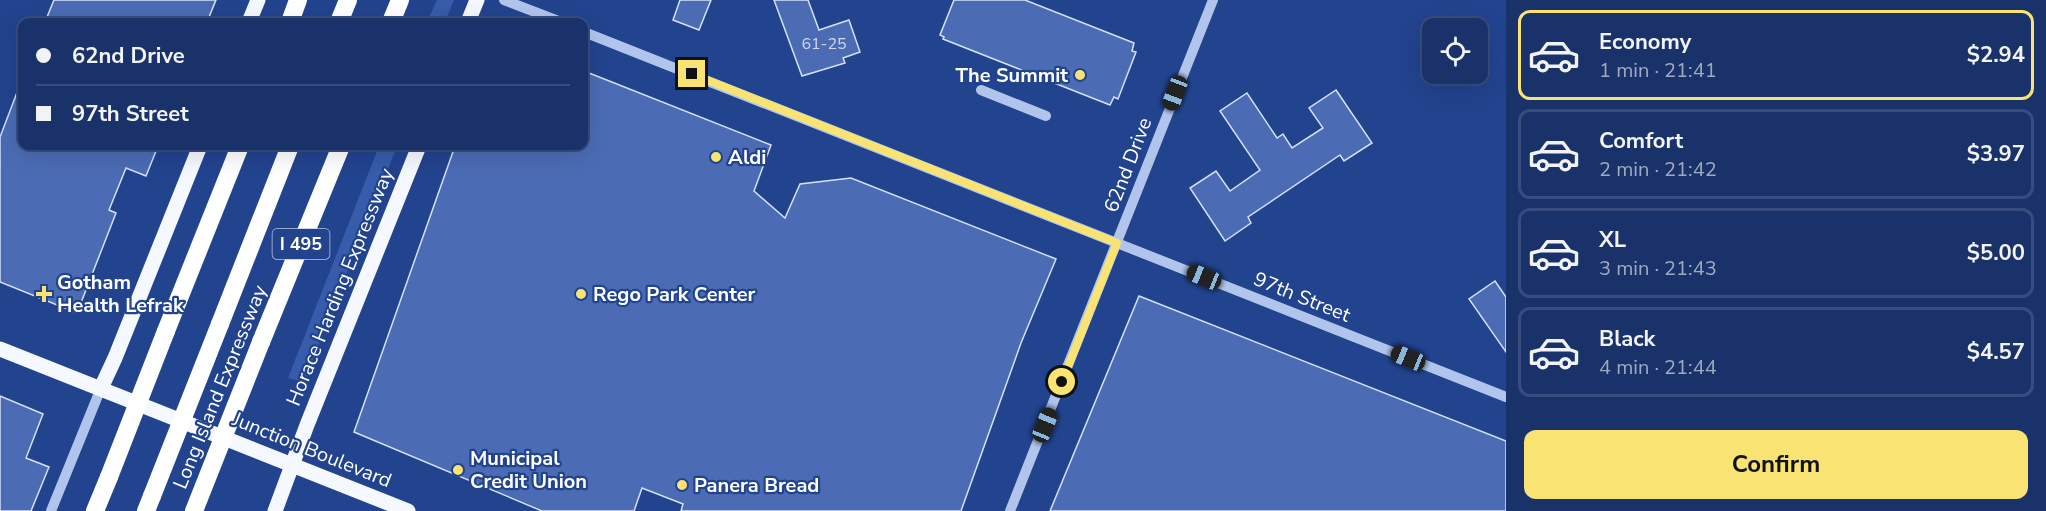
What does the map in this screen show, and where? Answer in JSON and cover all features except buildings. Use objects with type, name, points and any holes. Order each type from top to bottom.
[{"type":"highway","points":[[291,18],[298,0]]},
{"type":"highway","points":[[341,18],[348,0]]},
{"type":"highway","points":[[393,18],[400,0]]},
{"type":"highway","points":[[95,511],[238,150]]},
{"type":"highway","name":"Long Island Expressway","points":[[149,504],[288,150]]},
{"type":"highway","name":"Long Island Expressway","points":[[194,511],[339,150]]},
{"type":"main road","points":[[251,18],[258,0]]},
{"type":"main road","points":[[470,18],[477,0]]},
{"type":"main road","points":[[101,388],[198,150]]},
{"type":"main road","name":"Horace Harding Expressway","points":[[275,511],[417,150]]},
{"type":"main road","name":"Junction Boulevard","points":[[0,349],[408,511]]},
{"type":"street","points":[[504,0],[551,18]]},
{"type":"street","name":"62nd Drive","points":[[1010,511],[1210,1]]},
{"type":"street","name":"97th Street","points":[[588,34],[1506,397]]},
{"type":"street","points":[[981,90],[1046,116]]},
{"type":"street","points":[[51,511],[101,388]]},
{"type":"shaded area","points":[[437,0],[454,0],[447,18],[429,18]]},
{"type":"shaded area","points":[[377,150],[395,150],[304,382],[288,378]]},
{"type":"place","name":"The Summit","points":[[1080,75]]},
{"type":"place","name":"Aldi","points":[[716,157]]},
{"type":"place","name":"Gotham Health Lefrak","points":[[44,294]]},
{"type":"place","name":"Rego Park Center","points":[[581,294]]},
{"type":"place","name":"Municipal Credit Union","points":[[458,470]]},
{"type":"place","name":"Panera Bread","points":[[682,485]]},
{"type":"route","points":[[692,74],[1117,243],[1062,382]]}]
